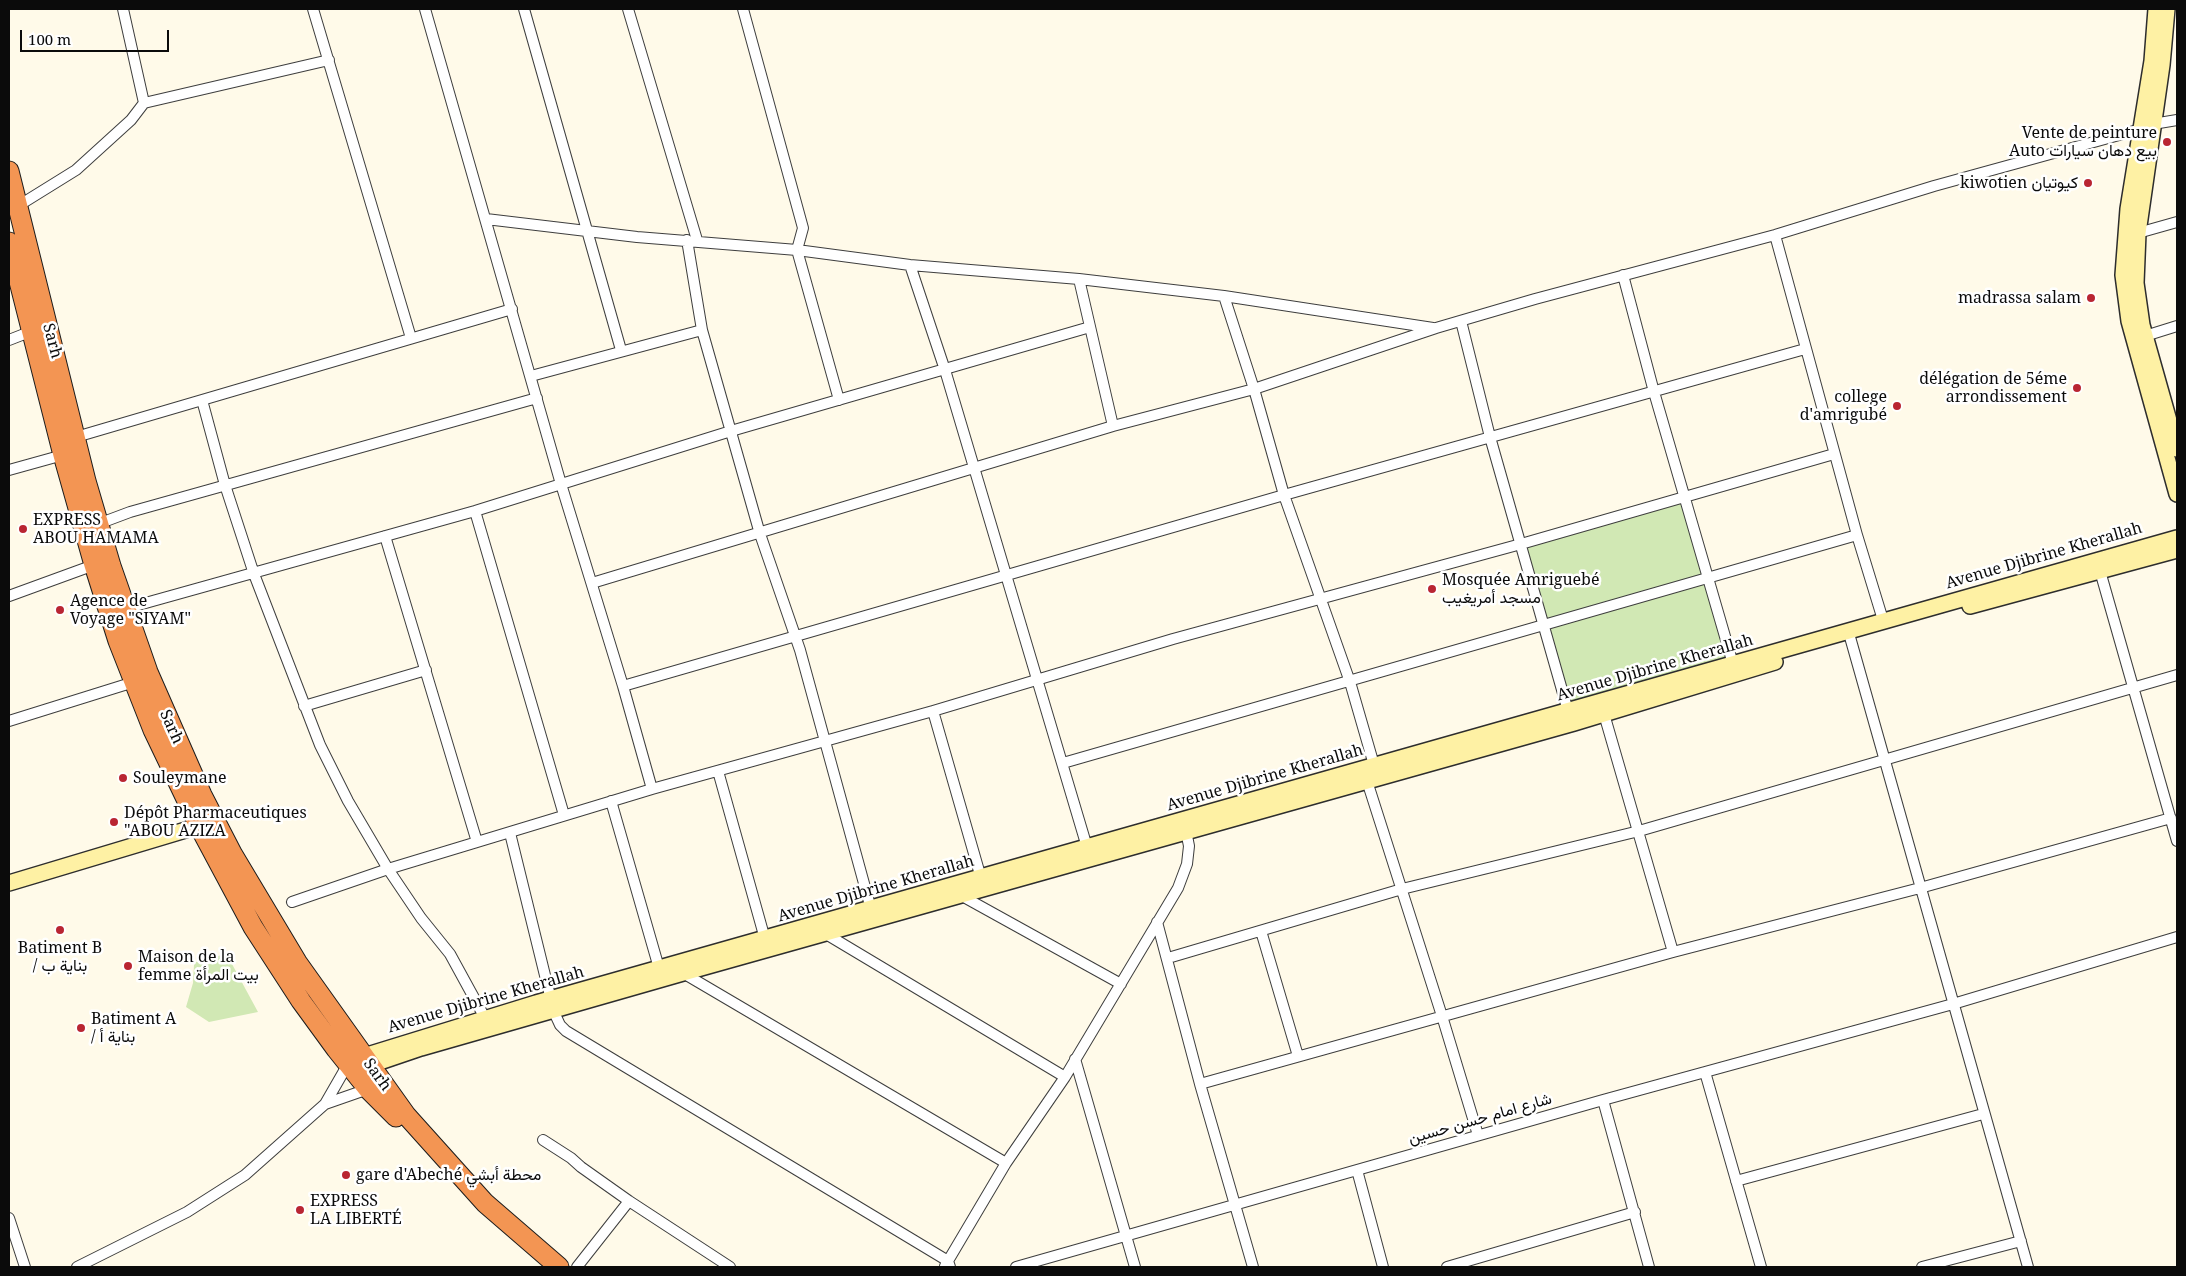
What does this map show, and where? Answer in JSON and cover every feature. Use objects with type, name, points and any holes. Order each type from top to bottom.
[{"type":"highway","name":"Sarh","points":[[9,171],[98,524],[124,608],[174,734],[233,855],[297,962],[361,1062],[368,1089],[485,1210],[548,1267]]},
{"type":"highway","name":"Sarh","points":[[9,242],[63,455],[94,565],[134,682],[153,730],[199,826],[253,927],[301,1001],[361,1062],[423,1136],[485,1203],[559,1267]]},
{"type":"street","points":[[122,9],[144,103]]},
{"type":"street","points":[[313,9],[411,338]]},
{"type":"street","points":[[425,9],[538,398],[561,484],[623,686],[652,789]]},
{"type":"street","points":[[524,9],[585,230],[621,350]]},
{"type":"street","points":[[628,9],[692,240],[702,330],[760,534],[796,637],[871,909]]},
{"type":"street","points":[[743,9],[803,228],[798,250],[839,400]]},
{"type":"street","points":[[2156,9],[2138,233],[2136,283],[2145,336],[2177,449]]},
{"type":"street","points":[[2167,9],[2162,65],[2126,226],[2123,275],[2125,298],[2133,336],[2177,494]]},
{"type":"street","points":[[18,206],[76,170],[125,125],[144,103],[329,60]]},
{"type":"street","points":[[592,584],[1113,426],[1254,389],[1436,328],[1535,298],[1775,235],[1934,186],[2147,126],[2177,120]]},
{"type":"street","points":[[486,219],[636,237],[798,250],[910,265],[1079,279],[1224,296],[1436,328]]},
{"type":"street","points":[[2138,233],[2177,222]]},
{"type":"street","points":[[1775,235],[1834,454],[1883,620]]},
{"type":"street","points":[[910,265],[946,370],[1087,847]]},
{"type":"street","points":[[1623,275],[1654,392],[1733,664]]},
{"type":"street","points":[[1079,279],[1113,426]]},
{"type":"street","points":[[1224,296],[1254,389],[1284,495],[1350,682],[1374,765]]},
{"type":"street","points":[[76,437],[512,309]]},
{"type":"street","points":[[1461,321],[1490,437],[1568,711]]},
{"type":"street","points":[[2145,336],[2177,326]]},
{"type":"street","points":[[124,608],[254,574],[475,511],[731,431],[1090,327]]},
{"type":"street","points":[[531,376],[621,350],[702,330]]},
{"type":"street","points":[[9,340],[32,331]]},
{"type":"street","points":[[623,686],[1284,495],[1805,349]]},
{"type":"street","points":[[98,524],[130,512],[538,398]]},
{"type":"street","points":[[202,400],[225,486],[254,574],[320,746],[348,801],[388,869],[421,918],[450,954],[485,1018]]},
{"type":"street","points":[[292,902],[388,869],[652,789],[933,711],[1036,679],[1320,598],[1521,544],[1834,454]]},
{"type":"street","points":[[9,470],[63,455]]},
{"type":"street","points":[[475,511],[564,815]]},
{"type":"street","points":[[1063,763],[1857,535]]},
{"type":"street","points":[[385,536],[477,842]]},
{"type":"street","name":"Avenue Djibrine Kherallah","points":[[361,1062],[421,1048],[552,1006],[659,968],[1087,847],[1367,781],[1604,714],[1849,635],[1883,620],[2177,538]]},
{"type":"street","name":"Avenue Djibrine Kherallah","points":[[361,1062],[485,1018],[552,1006],[962,896],[1374,765],[1733,664],[2177,550]]},
{"type":"street","points":[[9,596],[94,565]]},
{"type":"street","points":[[2100,570],[2177,841]]},
{"type":"street","points":[[1849,635],[1983,1114],[2028,1267]]},
{"type":"street","points":[[304,706],[426,670]]},
{"type":"street","points":[[1168,958],[1402,889],[1639,831],[2177,675]]},
{"type":"street","points":[[9,721],[134,682]]},
{"type":"street","points":[[933,711],[981,878]]},
{"type":"street","points":[[1604,714],[1639,831],[1672,952]]},
{"type":"street","points":[[718,771],[765,939]]},
{"type":"street","points":[[1367,781],[1478,1135]]},
{"type":"street","points":[[611,801],[659,968]]},
{"type":"street","points":[[1200,1084],[1672,952],[1920,888],[2170,818]]},
{"type":"street","points":[[510,833],[552,1006],[557,1020],[566,1031],[947,1265],[1006,1163],[1065,1077],[1178,888],[1187,864],[1189,846],[1185,825]]},
{"type":"street","points":[[9,883],[199,826]]},
{"type":"street","points":[[962,896],[1121,984]]},
{"type":"street","points":[[1157,922],[1200,1084],[1253,1267]]},
{"type":"street","points":[[1261,931],[1298,1056]]},
{"type":"street","points":[[826,934],[1065,1077]]},
{"type":"street","name":"شارع امام حسن حسين","points":[[1016,1267],[1478,1135],[1953,1004],[2177,937]]},
{"type":"street","points":[[684,972],[1006,1163]]},
{"type":"street","points":[[1075,1059],[1135,1267]]},
{"type":"street","points":[[77,1267],[187,1212],[245,1174],[325,1104],[361,1062]]},
{"type":"street","points":[[1705,1072],[1761,1267]]},
{"type":"street","points":[[325,1104],[368,1089]]},
{"type":"street","points":[[1603,1100],[1649,1267]]},
{"type":"street","points":[[1736,1181],[1983,1114]]},
{"type":"street","points":[[543,1140],[572,1158],[581,1167],[629,1201],[730,1267]]},
{"type":"street","points":[[1357,1170],[1383,1267]]},
{"type":"street","points":[[577,1267],[629,1201]]},
{"type":"street","points":[[1447,1267],[1635,1212]]},
{"type":"street","points":[[9,1222],[25,1267]]},
{"type":"street","points":[[1922,1267],[2021,1241]]},
{"type":"green space","points":[[1685,496],[1733,664],[1568,711],[1521,544]]},
{"type":"green space","points":[[226,953],[258,1012],[209,1022],[186,1007],[193,983],[194,965],[196,962],[206,961]]},
{"type":"place","name":"Vente de peinture Auto بيع دهان سيارات","points":[[2167,142]]},
{"type":"place","name":"kiwotien كيوتيان","points":[[2088,183]]},
{"type":"place","name":"madrassa salam","points":[[2091,298]]},
{"type":"place","name":"délégation de 5éme arrondissement","points":[[2077,388]]},
{"type":"place","name":"college d'amrigubé","points":[[1897,406]]},
{"type":"place","name":"EXPRESS ABOU HAMAMA","points":[[23,529]]},
{"type":"place","name":"Mosquée Amriguebé مسجد أمريغيب","points":[[1432,589]]},
{"type":"place","name":"Agence de Voyage \"SIYAM\"","points":[[60,610]]},
{"type":"place","name":"Souleymane","points":[[123,778]]},
{"type":"place","name":"Dépôt Pharmaceutiques \"ABOU AZIZA","points":[[114,822]]},
{"type":"place","name":"Batiment B / بناية ب","points":[[60,930]]},
{"type":"place","name":"Maison de la femme بيت المرأة","points":[[128,966]]},
{"type":"place","name":"Batiment A / بناية أ","points":[[81,1028]]},
{"type":"place","name":"gare d'Abeché محطة أبشي","points":[[346,1175]]},
{"type":"place","name":"EXPRESS LA LIBERTÉ","points":[[300,1210]]}]
